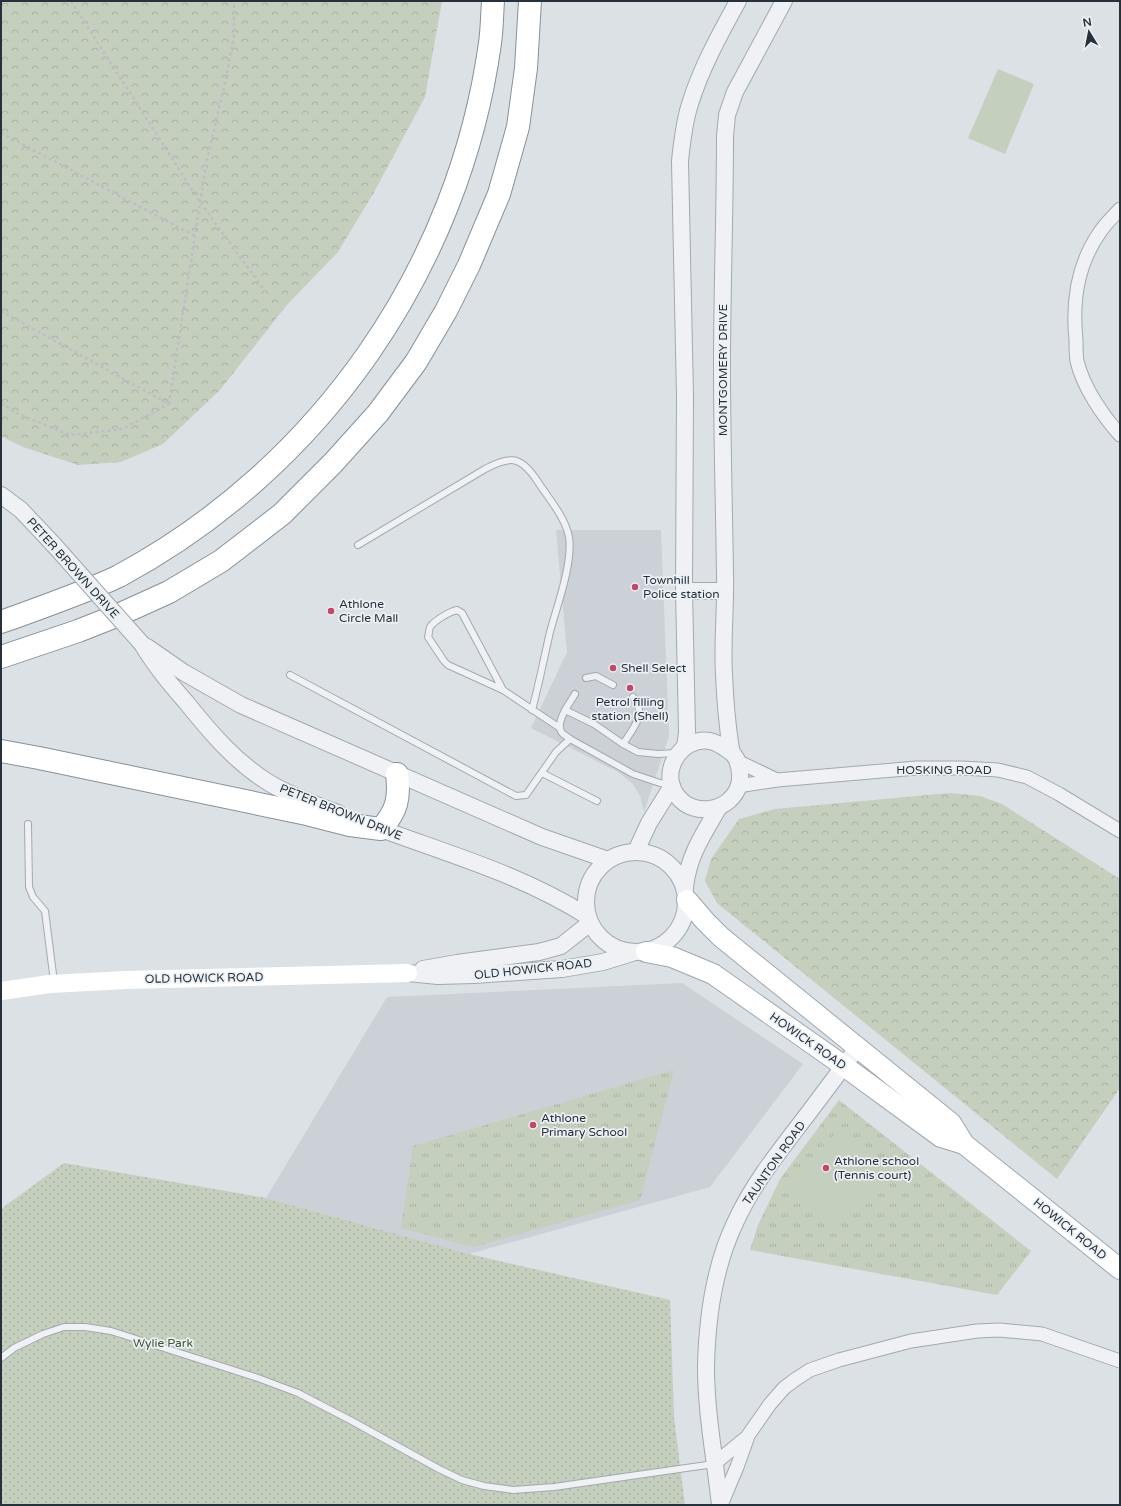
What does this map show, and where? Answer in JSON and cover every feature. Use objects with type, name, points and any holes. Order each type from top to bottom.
[{"type":"highway","points":[[1,622],[60,601],[118,576],[173,544],[233,500],[283,455],[333,401],[376,343],[409,289],[439,229],[462,170],[480,102],[490,42],[493,1]]},
{"type":"highway","points":[[1,657],[78,631],[116,616],[169,592],[221,561],[282,514],[333,463],[378,413],[416,362],[446,311],[469,265],[499,194],[518,127],[526,68],[530,1]]},
{"type":"highway","points":[[1,751],[350,824],[381,829],[389,820],[397,804],[397,774]]},
{"type":"main road","name":"HOWICK ROAD","points":[[686,893],[705,921],[721,937],[951,1123],[964,1144],[1120,1269]]},
{"type":"main road","name":"HOWICK ROAD","points":[[640,952],[672,957],[713,974],[844,1066],[941,1137],[964,1144]]},
{"type":"main road","name":"OLD HOWICK ROAD","points":[[1,991],[54,984],[126,980],[408,973]]},
{"type":"street","points":[[735,757],[740,773],[738,786],[731,799],[719,807],[708,810],[696,809],[685,804],[677,796],[671,786],[670,774],[672,762],[681,750],[687,732],[684,591],[685,396],[680,161],[682,136],[689,105],[700,76],[738,1]]},
{"type":"street","name":"MONTGOMERY DRIVE","points":[[735,757],[728,726],[724,673],[725,591],[722,362],[726,122],[735,92],[784,1]]},
{"type":"street","points":[[1120,209],[1100,231],[1083,263],[1075,294],[1074,321],[1077,362],[1088,389],[1106,419],[1120,435]]},
{"type":"street","name":"PETER BROWN DRIVE","points":[[1,495],[21,510],[142,644],[154,664],[198,717],[246,766],[270,784],[299,798],[381,829],[477,862],[540,889],[565,902],[588,919]]},
{"type":"street","points":[[684,591],[725,591]]},
{"type":"street","name":"PETER BROWN DRIVE","points":[[142,644],[183,672],[241,705],[542,837],[608,860]]},
{"type":"street","points":[[681,750],[696,741],[710,741],[722,745],[735,757],[777,780]]},
{"type":"street","name":"HOSKING ROAD","points":[[738,786],[777,780],[917,768],[998,770],[1027,778],[1046,787],[1120,832]]},
{"type":"street","points":[[636,851],[652,817],[671,786]]},
{"type":"street","points":[[686,893],[678,872],[666,861],[652,854],[636,851],[621,854],[608,860],[596,871],[588,884],[585,900],[588,919],[597,935],[608,944],[620,950],[640,952],[660,947],[671,939],[680,928],[686,914],[686,893],[690,861],[696,846],[719,807]]},
{"type":"street","name":"OLD HOWICK ROAD","points":[[408,973],[434,967],[510,956],[561,946],[588,919]]},
{"type":"street","name":"OLD HOWICK ROAD","points":[[408,973],[438,976],[562,969],[603,962],[640,952]]},
{"type":"street","name":"TAUNTON ROAD","points":[[721,1505],[714,1464],[706,1368],[708,1328],[713,1289],[724,1250],[734,1223],[757,1183],[858,1047]]},
{"type":"street","points":[[714,1464],[747,1437],[770,1404],[784,1388],[810,1370],[839,1360],[911,1341],[977,1331],[999,1330],[1042,1334],[1120,1361]]},
{"type":"street","points":[[721,1505],[737,1467],[747,1437]]},
{"type":"lane","points":[[358,545],[499,462],[509,460],[519,461],[528,468],[565,523],[569,538],[569,556],[532,710]]},
{"type":"lane","points":[[503,690],[462,613],[457,610],[452,611],[434,623],[430,628],[428,637],[448,665],[503,690],[560,728]]},
{"type":"lane","points":[[290,675],[516,796],[526,795],[556,752],[570,739]]},
{"type":"lane","points":[[586,678],[596,676],[613,685]]},
{"type":"lane","points":[[575,694],[565,710],[560,724],[562,733],[633,774],[671,786]]},
{"type":"lane","points":[[623,744],[632,730],[639,714],[639,704],[633,697]]},
{"type":"lane","points":[[565,710],[594,724],[623,744],[638,752],[648,754],[681,750]]},
{"type":"lane","points":[[542,773],[597,801]]},
{"type":"lane","points":[[28,824],[29,887],[33,897],[45,911],[54,984]]},
{"type":"lane","points":[[1,1358],[14,1348],[43,1334],[64,1328],[85,1327],[111,1331],[258,1378],[298,1393],[350,1420],[439,1470],[462,1480],[484,1486],[513,1490],[554,1487],[714,1464]]},
{"type":"path","points":[[70,1],[200,202],[268,295]]},
{"type":"path","points":[[169,404],[206,164],[226,78],[234,35],[234,1]]},
{"type":"path","points":[[1,133],[195,236]]},
{"type":"path","points":[[1,311],[169,404]]},
{"type":"path","points":[[1,403],[16,413],[70,435],[122,429],[169,404]]},
{"type":"shaded area","points":[[556,530],[661,530],[669,736],[644,812],[640,796],[633,784],[618,772],[531,728],[567,652]]},
{"type":"shaded area","name":"Athlone Primary School","points":[[682,983],[803,1064],[710,1187],[469,1254],[266,1198],[387,997]]},
{"type":"green space","points":[[1,1],[442,1],[425,97],[373,194],[338,252],[286,306],[220,390],[163,444],[121,462],[78,465],[23,447],[1,436]]},
{"type":"green space","points":[[998,69],[1034,84],[1005,154],[968,138]]},
{"type":"green space","points":[[950,793],[980,796],[1002,804],[1120,879],[1120,1088],[1057,1179],[717,903],[705,881],[711,859],[739,819],[775,809]]},
{"type":"green space","points":[[674,1070],[640,1200],[474,1247],[401,1228],[413,1146]]},
{"type":"green space","points":[[839,1100],[1031,1251],[997,1295],[750,1250],[758,1225],[780,1179]]},
{"type":"green space","points":[[838,1131],[885,1175],[837,1226],[789,1182]]},
{"type":"green space","name":"Wylie Park","points":[[64,1163],[266,1198],[469,1254],[670,1300],[674,1417],[685,1505],[1,1505],[1,1209]]},
{"type":"place","name":"Townhill Police station","points":[[635,587]]},
{"type":"place","name":"Athlone Circle Mall","points":[[331,611]]},
{"type":"place","name":"Shell Select","points":[[613,668]]},
{"type":"place","name":"Petrol filling station (Shell)","points":[[630,688]]},
{"type":"place","name":"Athlone Primary School","points":[[533,1125]]},
{"type":"place","name":"Athlone school (Tennis court)","points":[[826,1168]]}]
